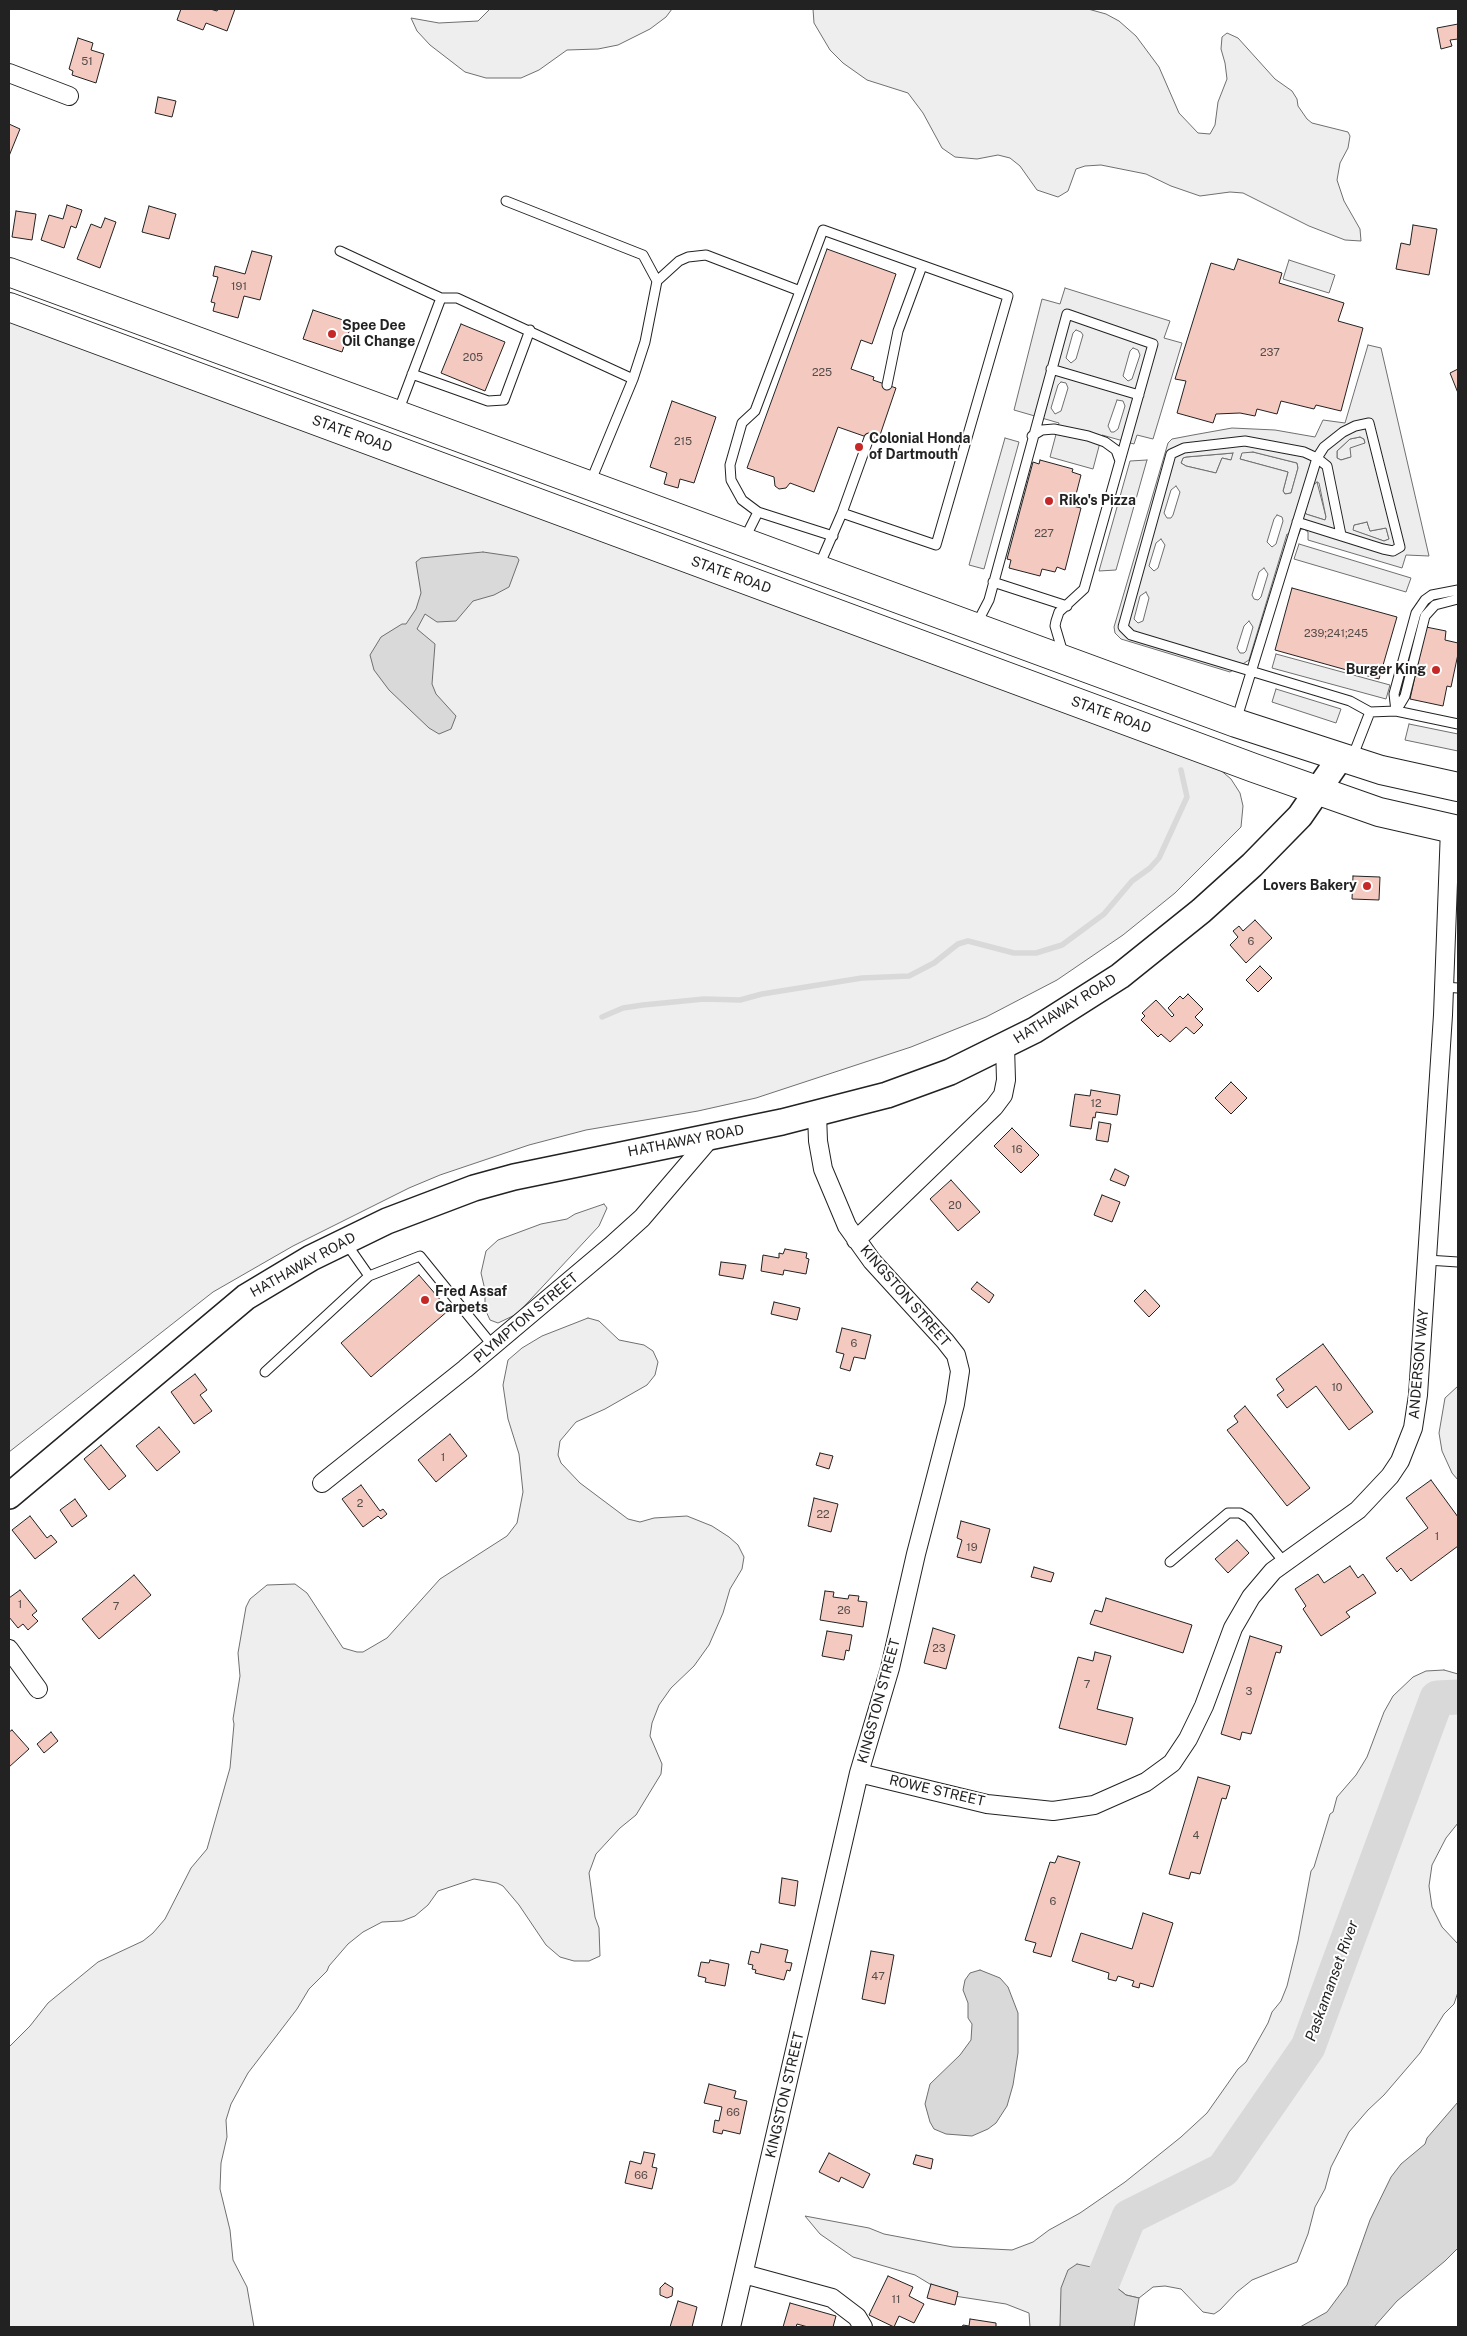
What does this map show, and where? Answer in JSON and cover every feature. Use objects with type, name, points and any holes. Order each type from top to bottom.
[{"type":"main road","points":[[9,272],[1236,723],[1381,770],[1458,787]]},
{"type":"main road","name":"STATE ROAD","points":[[9,307],[576,518],[1318,790],[1379,812],[1454,829]]},
{"type":"main road","points":[[576,518],[588,486]]},
{"type":"main road","name":"HATHAWAY ROAD","points":[[9,1496],[246,1297],[344,1241],[395,1218],[474,1188],[554,1168],[817,1114],[922,1083],[1005,1046],[1093,995],[1174,934],[1269,848],[1300,816],[1318,790],[1345,759]]},
{"type":"street","points":[[9,73],[70,96]]},
{"type":"street","name":"ANDERSON WAY","points":[[1015,1808],[1052,1811],[1094,1805],[1146,1782],[1172,1763],[1188,1740],[1204,1706],[1241,1611],[1262,1584],[1284,1562],[1358,1510],[1381,1488],[1400,1461],[1413,1428],[1416,1412],[1427,1260],[1451,988],[1454,829]]},
{"type":"street","points":[[856,1240],[994,1107],[1002,1095],[1006,1080],[1005,1046]]},
{"type":"street","name":"KINGSTON STREET","points":[[731,2327],[859,1773],[890,1668],[916,1554],[955,1404],[960,1371],[956,1355],[934,1326],[872,1261],[856,1240],[840,1211],[823,1169],[819,1148],[817,1114]]},
{"type":"street","name":"PLYMPTON STREET","points":[[322,1483],[493,1346],[612,1246],[642,1218],[713,1135]]},
{"type":"street","points":[[9,1649],[38,1689]]},
{"type":"street","name":"ROWE STREET","points":[[859,1773],[987,1804],[1015,1808]]},
{"type":"street","points":[[744,2274],[832,2298],[858,2317],[863,2327]]},
{"type":"lane","points":[[506,201],[643,255],[657,281]]},
{"type":"lane","points":[[833,536],[758,512],[742,500],[731,480],[730,464],[742,423],[755,411],[823,230],[1008,296],[936,545],[842,513]]},
{"type":"lane","points":[[340,251],[441,298],[457,298],[530,330],[587,360],[633,379]]},
{"type":"lane","points":[[588,486],[633,379],[645,342],[657,281],[679,261],[688,257],[706,255],[800,291]]},
{"type":"lane","points":[[887,385],[898,331],[922,266]]},
{"type":"lane","points":[[397,414],[441,298]]},
{"type":"lane","points":[[975,627],[989,600],[1032,436],[1067,314],[1153,344],[1084,589],[1059,612],[1055,626],[1065,661]]},
{"type":"lane","points":[[412,374],[488,401],[504,400],[530,330]]},
{"type":"lane","points":[[1051,369],[1139,396]]},
{"type":"lane","points":[[1236,723],[1297,522],[1317,458],[1324,447],[1343,432],[1355,426],[1368,423],[1400,547],[1393,551],[1297,522]]},
{"type":"lane","points":[[1032,436],[1042,430],[1054,429],[1088,436],[1105,442],[1116,450],[1120,461]]},
{"type":"lane","points":[[818,569],[842,513],[868,438]]},
{"type":"lane","points":[[1341,535],[1327,466],[1317,458],[1304,452],[1245,441],[1184,448],[1171,454],[1123,628],[1131,635],[1350,701],[1370,712],[1396,711],[1458,724]]},
{"type":"lane","points":[[743,541],[758,512]]},
{"type":"lane","points":[[993,582],[1067,606]]},
{"type":"lane","points":[[1396,711],[1394,694],[1416,613],[1425,600],[1432,596],[1458,590]]},
{"type":"lane","points":[[1396,711],[1405,696],[1425,616],[1435,605],[1458,599]]},
{"type":"lane","points":[[1345,759],[1370,712]]},
{"type":"lane","points":[[344,1241],[369,1276]]},
{"type":"lane","points":[[265,1372],[369,1276],[420,1256],[493,1346]]},
{"type":"lane","points":[[1427,1260],[1458,1262]]},
{"type":"lane","points":[[1170,1562],[1228,1513],[1240,1514],[1248,1518],[1284,1562]]},
{"type":"shaded area","points":[[490,9],[672,9],[666,17],[650,29],[618,45],[598,49],[567,50],[539,70],[521,78],[486,78],[465,72],[430,45],[417,31],[411,18],[439,23],[478,21]]},
{"type":"shaded area","points":[[813,9],[1088,9],[1106,14],[1119,21],[1136,36],[1159,67],[1179,113],[1198,133],[1210,134],[1215,125],[1218,102],[1227,79],[1221,49],[1222,37],[1227,33],[1238,38],[1275,79],[1292,91],[1297,99],[1298,106],[1307,119],[1312,123],[1348,132],[1350,136],[1348,148],[1340,163],[1337,180],[1344,201],[1360,229],[1361,241],[1345,240],[1309,226],[1243,193],[1230,192],[1200,196],[1171,186],[1146,174],[1101,165],[1085,166],[1076,169],[1068,191],[1058,197],[1037,190],[1020,166],[1010,158],[998,155],[977,159],[955,157],[942,148],[923,113],[908,93],[867,80],[843,63],[830,50],[814,23]]},
{"type":"shaded area","points":[[1289,260],[1335,275],[1329,293],[1283,279]]},
{"type":"shaded area","points":[[1065,288],[1170,321],[1164,338],[1182,343],[1153,439],[1137,435],[1134,444],[1102,435],[1093,469],[1050,457],[1059,423],[1014,410],[1042,299],[1060,304]],"holes":[[[1076,330],[1083,335],[1076,359],[1071,363],[1066,358],[1073,333]],[[1133,348],[1138,350],[1140,355],[1132,379],[1128,381],[1123,376],[1130,351]],[[1061,382],[1066,383],[1068,388],[1061,411],[1055,414],[1051,408],[1058,385]],[[1117,400],[1123,401],[1125,406],[1118,429],[1111,432],[1108,426]]]},
{"type":"shaded area","points":[[9,321],[1218,768],[1231,779],[1240,793],[1243,806],[1241,827],[1175,893],[1123,935],[1057,980],[986,1017],[911,1047],[756,1098],[698,1111],[586,1130],[529,1145],[440,1175],[409,1188],[293,1246],[213,1292],[9,1452]]},
{"type":"shaded area","points":[[1368,345],[1381,348],[1429,556],[1406,555],[1402,568],[1308,540],[1308,532],[1304,529],[1301,529],[1298,536],[1287,534],[1249,660],[1230,672],[1121,639],[1115,633],[1114,627],[1168,443],[1172,439],[1232,428],[1275,430],[1315,437],[1323,420],[1345,423]],"holes":[[[1360,437],[1364,439],[1365,443],[1350,448],[1351,457],[1341,460],[1337,458],[1337,451],[1350,439]],[[1253,452],[1297,463],[1298,468],[1291,493],[1285,494],[1283,491],[1288,472],[1240,459],[1242,453]],[[1233,453],[1231,460],[1222,458],[1216,473],[1186,466],[1181,463],[1183,458],[1186,457]],[[1317,482],[1319,483],[1325,520],[1305,512],[1313,485]],[[1176,486],[1180,492],[1173,515],[1171,518],[1167,518],[1164,513],[1171,490]],[[1277,515],[1282,517],[1283,521],[1276,544],[1272,547],[1267,542]],[[1367,522],[1370,531],[1386,528],[1389,539],[1384,541],[1353,530],[1354,525]],[[1161,539],[1165,545],[1158,568],[1154,571],[1149,566],[1156,543]],[[1264,568],[1268,574],[1261,597],[1258,600],[1254,599],[1252,595],[1259,572]],[[1146,592],[1149,598],[1143,621],[1138,623],[1134,619],[1140,596]],[[1249,621],[1253,627],[1246,651],[1240,653],[1237,648],[1244,626]]]},
{"type":"shaded area","points":[[1360,437],[1364,439],[1365,443],[1351,457],[1341,460],[1337,458],[1337,451],[1350,439]]},
{"type":"shaded area","points":[[1005,438],[1019,442],[984,569],[969,565]]},
{"type":"shaded area","points":[[1242,452],[1253,452],[1297,463],[1298,468],[1291,493],[1285,494],[1283,491],[1288,472],[1240,459]]},
{"type":"shaded area","points":[[1234,453],[1231,460],[1222,458],[1216,473],[1186,466],[1181,463],[1183,458],[1186,457]]},
{"type":"shaded area","points":[[1147,460],[1116,570],[1099,571],[1130,461]]},
{"type":"shaded area","points":[[1317,482],[1326,517],[1325,520],[1305,512],[1313,485]]},
{"type":"shaded area","points":[[1367,522],[1370,531],[1386,528],[1389,539],[1384,541],[1352,530],[1354,525]]},
{"type":"shaded area","points":[[1299,544],[1411,578],[1406,592],[1294,559]]},
{"type":"shaded area","points":[[483,552],[517,557],[519,560],[509,587],[494,595],[473,601],[456,621],[437,622],[425,614],[417,629],[435,644],[432,684],[436,694],[456,716],[451,729],[439,734],[429,728],[389,690],[374,670],[370,655],[381,637],[402,624],[406,624],[416,609],[421,593],[416,562],[421,558]]},
{"type":"shaded area","points":[[1276,654],[1390,685],[1386,699],[1272,668]]},
{"type":"shaded area","points":[[1276,689],[1341,709],[1336,723],[1272,702]]},
{"type":"shaded area","points":[[1409,724],[1458,734],[1458,751],[1405,740]]},
{"type":"shaded area","points":[[604,1204],[607,1208],[599,1226],[517,1314],[498,1323],[490,1320],[485,1309],[485,1290],[481,1273],[486,1251],[498,1240],[541,1224],[567,1219],[575,1214]]},
{"type":"shaded area","points":[[588,1318],[599,1321],[619,1340],[644,1345],[653,1351],[658,1362],[655,1375],[647,1385],[605,1409],[576,1422],[560,1441],[558,1455],[561,1463],[580,1483],[628,1519],[640,1522],[654,1518],[687,1516],[712,1526],[729,1537],[738,1545],[744,1557],[742,1569],[730,1589],[723,1613],[709,1645],[694,1666],[671,1688],[659,1705],[652,1723],[650,1736],[662,1764],[661,1774],[636,1815],[620,1828],[596,1854],[589,1873],[595,1917],[599,1928],[600,1956],[589,1961],[574,1961],[560,1957],[546,1945],[519,1905],[503,1886],[497,1883],[474,1879],[438,1891],[428,1905],[415,1916],[402,1921],[382,1922],[363,1932],[348,1944],[327,1971],[309,1989],[297,2009],[248,2073],[231,2104],[226,2120],[227,2137],[221,2163],[220,2189],[230,2230],[233,2260],[247,2287],[254,2327],[9,2327],[9,2047],[30,2026],[48,2003],[98,1962],[143,1941],[153,1933],[165,1919],[191,1868],[207,1849],[230,1768],[233,1719],[240,1676],[238,1653],[246,1607],[250,1599],[267,1585],[295,1584],[307,1593],[343,1648],[363,1652],[387,1638],[440,1579],[507,1536],[517,1523],[523,1492],[519,1454],[508,1419],[503,1385],[508,1360],[522,1348],[542,1336]]},
{"type":"shaded area","points":[[1458,1386],[1458,1480],[1452,1473],[1442,1451],[1439,1433],[1445,1398]]},
{"type":"shaded area","points":[[1444,1670],[1458,1674],[1458,1823],[1446,1838],[1432,1865],[1429,1886],[1432,1907],[1442,1927],[1458,1944],[1458,1992],[1454,2004],[1444,2014],[1420,2053],[1349,2132],[1331,2167],[1325,2189],[1315,2207],[1308,2234],[1297,2262],[1252,2280],[1214,2314],[1203,2312],[1181,2289],[1165,2286],[1153,2287],[1139,2298],[1126,2295],[1091,2267],[1061,2320],[1060,2327],[1030,2327],[1029,2313],[1006,2304],[948,2295],[915,2275],[853,2257],[820,2234],[805,2216],[953,2247],[1012,2250],[1033,2242],[1049,2230],[1080,2213],[1125,2182],[1181,2137],[1207,2113],[1238,2069],[1246,2062],[1268,2023],[1272,2012],[1281,2001],[1287,1986],[1298,1941],[1311,1871],[1314,1867],[1330,1814],[1333,1812],[1337,1797],[1356,1775],[1367,1757],[1384,1712],[1393,1696],[1413,1677],[1426,1671]]},
{"type":"shaded area","points":[[980,1970],[1000,1978],[1008,1987],[1018,2013],[1018,2053],[1013,2085],[1007,2106],[996,2123],[988,2129],[972,2136],[946,2134],[934,2129],[925,2104],[930,2084],[960,2055],[971,2040],[972,2024],[968,2018],[968,2003],[963,1990],[965,1980],[970,1973]]},
{"type":"shaded area","points":[[1458,2102],[1458,2248],[1397,2301],[1374,2327],[1300,2327],[1327,2312],[1347,2285],[1370,2220],[1391,2177],[1401,2164],[1425,2144],[1427,2138]]},
{"type":"shaded area","points":[[1077,2264],[1091,2267],[1126,2295],[1139,2298],[1134,2327],[1060,2327],[1061,2288],[1068,2270]]},
{"type":"building","points":[[181,9],[210,9],[217,11],[218,9],[235,9],[227,31],[206,23],[203,30],[177,20]]},
{"type":"building","points":[[1458,24],[1458,39],[1450,40],[1452,46],[1441,49],[1437,28]]},
{"type":"building","points":[[78,38],[93,43],[91,50],[104,54],[96,83],[72,75],[73,71],[69,69]]},
{"type":"building","points":[[158,97],[176,101],[172,117],[155,113]]},
{"type":"building","points":[[9,124],[20,129],[9,156]]},
{"type":"building","points":[[67,205],[82,210],[76,228],[71,226],[64,248],[41,240],[49,215],[63,219]]},
{"type":"building","points":[[149,206],[176,214],[169,239],[142,232]]},
{"type":"building","points":[[16,211],[36,214],[32,240],[12,237]]},
{"type":"building","points":[[105,218],[116,222],[100,268],[77,259],[91,224],[101,228]]},
{"type":"building","points":[[1413,225],[1437,229],[1429,275],[1396,269],[1401,243],[1410,245]]},
{"type":"building","points":[[827,249],[896,274],[872,344],[861,340],[851,369],[874,377],[873,380],[896,388],[878,441],[838,427],[814,492],[790,483],[786,488],[779,489],[775,486],[774,477],[747,468]]},
{"type":"building","points":[[252,251],[272,256],[260,300],[244,296],[238,318],[213,311],[215,303],[211,302],[218,277],[213,276],[215,266],[245,274]]},
{"type":"building","points":[[1238,259],[1282,273],[1279,283],[1344,303],[1338,321],[1363,328],[1341,411],[1316,405],[1314,409],[1281,401],[1277,414],[1257,409],[1255,416],[1240,413],[1216,414],[1213,423],[1177,413],[1186,381],[1175,379],[1211,263],[1234,270]]},
{"type":"building","points":[[313,310],[352,323],[342,352],[303,339]]},
{"type":"building","points":[[461,324],[505,342],[485,391],[441,373]]},
{"type":"building","points":[[1458,369],[1458,393],[1450,373]]},
{"type":"building","points":[[672,401],[716,417],[694,483],[680,479],[678,488],[664,484],[667,473],[650,467]]},
{"type":"building","points":[[1040,460],[1073,469],[1072,472],[1081,475],[1073,506],[1081,508],[1065,570],[1057,567],[1055,572],[1042,569],[1040,576],[1009,568],[1011,560],[1007,559],[1033,462],[1039,464]]},
{"type":"building","points":[[1292,588],[1397,617],[1379,679],[1275,650]]},
{"type":"building","name":"Burger King","points":[[1426,627],[1446,631],[1445,640],[1458,643],[1458,654],[1451,687],[1447,686],[1443,706],[1410,699]]},
{"type":"building","points":[[1353,876],[1380,877],[1379,900],[1352,899]]},
{"type":"building","points":[[1255,920],[1272,938],[1246,963],[1230,945],[1238,937],[1233,931],[1239,926],[1243,931]]},
{"type":"building","points":[[1260,966],[1272,978],[1258,992],[1246,980]]},
{"type":"building","points":[[1188,994],[1203,1009],[1195,1017],[1203,1025],[1194,1034],[1186,1027],[1170,1042],[1161,1034],[1158,1037],[1141,1020],[1145,1016],[1142,1013],[1156,1000],[1172,1017],[1174,1015],[1168,1008],[1180,996],[1183,999]]},
{"type":"building","points":[[1231,1082],[1247,1098],[1231,1114],[1215,1098]]},
{"type":"building","points":[[1091,1090],[1120,1095],[1117,1115],[1096,1112],[1091,1129],[1070,1126],[1075,1094],[1090,1096]]},
{"type":"building","points":[[1099,1122],[1111,1124],[1108,1142],[1096,1140]]},
{"type":"building","points":[[1012,1128],[1039,1155],[1021,1173],[994,1146]]},
{"type":"building","points":[[1115,1169],[1129,1176],[1125,1186],[1110,1180]]},
{"type":"building","points":[[951,1180],[980,1212],[958,1231],[930,1199]]},
{"type":"building","points":[[1102,1195],[1120,1202],[1112,1222],[1094,1215]]},
{"type":"building","points":[[785,1249],[807,1253],[806,1258],[809,1259],[806,1274],[784,1270],[783,1275],[761,1271],[763,1255],[779,1258],[779,1253],[783,1254]]},
{"type":"building","points":[[721,1262],[746,1265],[743,1279],[719,1275]]},
{"type":"building","points":[[419,1275],[449,1310],[371,1377],[341,1343]]},
{"type":"building","points":[[977,1282],[994,1295],[989,1303],[971,1289]]},
{"type":"building","points":[[1145,1290],[1160,1306],[1149,1317],[1134,1301]]},
{"type":"building","points":[[774,1302],[800,1308],[797,1320],[771,1314]]},
{"type":"building","points":[[842,1328],[871,1335],[865,1359],[854,1357],[850,1371],[840,1368],[844,1354],[836,1352]]},
{"type":"building","points":[[1323,1344],[1373,1412],[1349,1430],[1316,1386],[1287,1408],[1277,1395],[1284,1390],[1276,1379]]},
{"type":"building","points":[[195,1374],[207,1390],[200,1395],[212,1411],[194,1424],[171,1392]]},
{"type":"building","points":[[1245,1406],[1310,1488],[1287,1506],[1227,1430],[1238,1422],[1234,1416]]},
{"type":"building","points":[[159,1427],[180,1452],[157,1471],[136,1446]]},
{"type":"building","points":[[450,1434],[467,1456],[436,1482],[418,1460]]},
{"type":"building","points":[[101,1445],[126,1476],[109,1490],[84,1459]]},
{"type":"building","points":[[820,1453],[833,1456],[829,1469],[816,1465]]},
{"type":"building","points":[[1431,1480],[1458,1517],[1458,1546],[1411,1581],[1401,1568],[1397,1572],[1386,1558],[1428,1528],[1406,1498]]},
{"type":"building","points":[[361,1485],[380,1511],[383,1509],[387,1514],[381,1519],[378,1516],[363,1527],[342,1499]]},
{"type":"building","points":[[814,1498],[838,1504],[831,1532],[808,1526]]},
{"type":"building","points":[[75,1499],[87,1516],[72,1527],[60,1510]]},
{"type":"building","points":[[30,1516],[47,1538],[51,1535],[57,1542],[35,1559],[12,1530]]},
{"type":"building","points":[[961,1521],[990,1529],[981,1563],[957,1557],[962,1540],[957,1538]]},
{"type":"building","points":[[1237,1540],[1249,1553],[1228,1573],[1215,1559]]},
{"type":"building","points":[[1350,1566],[1358,1578],[1363,1574],[1376,1593],[1346,1612],[1350,1617],[1321,1636],[1303,1609],[1306,1606],[1295,1589],[1318,1574],[1324,1583]]},
{"type":"building","points":[[1034,1567],[1054,1573],[1051,1582],[1031,1577]]},
{"type":"building","points":[[134,1575],[151,1595],[99,1639],[82,1619]]},
{"type":"building","points":[[20,1590],[37,1611],[32,1615],[38,1621],[28,1630],[23,1624],[18,1628],[9,1617],[9,1598]]},
{"type":"building","points":[[825,1591],[834,1592],[833,1597],[848,1599],[849,1595],[859,1596],[858,1601],[867,1602],[863,1627],[820,1620]]},
{"type":"building","points":[[1106,1598],[1192,1625],[1183,1653],[1090,1624],[1095,1610],[1102,1612]]},
{"type":"building","points":[[933,1628],[955,1635],[946,1669],[924,1663]]},
{"type":"building","points":[[827,1631],[852,1635],[849,1651],[846,1650],[844,1660],[822,1656]]},
{"type":"building","points":[[1250,1636],[1282,1646],[1280,1653],[1276,1652],[1251,1734],[1242,1732],[1240,1740],[1221,1734]]},
{"type":"building","points":[[1095,1652],[1111,1656],[1097,1709],[1133,1718],[1126,1745],[1059,1728],[1078,1657],[1093,1661]]},
{"type":"building","points":[[12,1730],[29,1749],[9,1767],[9,1732]]},
{"type":"building","points":[[51,1732],[58,1741],[44,1753],[37,1744]]},
{"type":"building","points":[[1198,1777],[1230,1786],[1226,1799],[1222,1798],[1200,1874],[1191,1872],[1189,1879],[1169,1874]]},
{"type":"building","points":[[1058,1856],[1080,1862],[1051,1957],[1033,1952],[1036,1943],[1025,1940],[1050,1862],[1055,1863]]},
{"type":"building","points":[[782,1878],[798,1881],[795,1906],[779,1903]]},
{"type":"building","points":[[1143,1913],[1173,1923],[1153,1987],[1140,1983],[1139,1988],[1132,1986],[1134,1981],[1118,1976],[1116,1981],[1108,1979],[1109,1973],[1072,1961],[1081,1933],[1132,1949]]},
{"type":"building","points":[[761,1944],[788,1950],[785,1962],[792,1963],[790,1971],[787,1970],[784,1980],[755,1973],[756,1970],[752,1969],[753,1965],[748,1964],[751,1951],[759,1953]]},
{"type":"building","points":[[871,1951],[894,1955],[885,2004],[862,1999]]},
{"type":"building","points":[[710,1960],[729,1964],[725,1986],[705,1982],[706,1978],[698,1976],[701,1962],[709,1963]]},
{"type":"building","points":[[709,2084],[736,2091],[734,2098],[747,2101],[740,2134],[723,2130],[722,2134],[713,2132],[715,2120],[719,2121],[722,2107],[704,2103]]},
{"type":"building","points":[[644,2152],[655,2154],[652,2167],[657,2168],[652,2189],[625,2183],[630,2161],[641,2164]]},
{"type":"building","points":[[829,2153],[870,2174],[863,2188],[841,2177],[839,2182],[819,2172]]},
{"type":"building","points":[[916,2155],[933,2159],[931,2169],[913,2164]]},
{"type":"building","points":[[888,2276],[913,2287],[909,2296],[924,2304],[914,2323],[899,2316],[894,2327],[869,2315]]},
{"type":"building","points":[[665,2283],[673,2288],[672,2296],[667,2298],[660,2295],[660,2288]]},
{"type":"building","points":[[931,2284],[958,2292],[955,2305],[927,2298]]},
{"type":"building","points":[[678,2301],[697,2307],[692,2327],[670,2327]]},
{"type":"building","points":[[790,2303],[836,2316],[833,2327],[808,2327],[797,2324],[796,2327],[783,2327]]},
{"type":"building","points":[[970,2319],[996,2323],[996,2327],[962,2327],[963,2325],[969,2326]]},
{"type":"waterway","points":[[602,1017],[623,1008],[643,1005],[704,999],[740,1000],[762,994],[862,978],[909,976],[934,963],[958,944],[968,941],[1014,953],[1036,953],[1062,945],[1104,914],[1132,881],[1150,868],[1159,858],[1187,797],[1181,770]]},
{"type":"waterway","name":"Paskamanset River","points":[[1084,2327],[1129,2217],[1223,2170],[1308,2047],[1437,1698],[1458,1697]]},
{"type":"place","name":"Spee Dee Oil Change","points":[[332,334]]},
{"type":"place","name":"Colonial Honda of Dartmouth","points":[[859,447]]},
{"type":"place","name":"Riko's Pizza","points":[[1049,501]]},
{"type":"place","name":"Burger King","points":[[1436,670]]},
{"type":"place","name":"Lovers Bakery","points":[[1367,886]]},
{"type":"place","name":"Fred Assaf Carpets","points":[[425,1300]]}]
